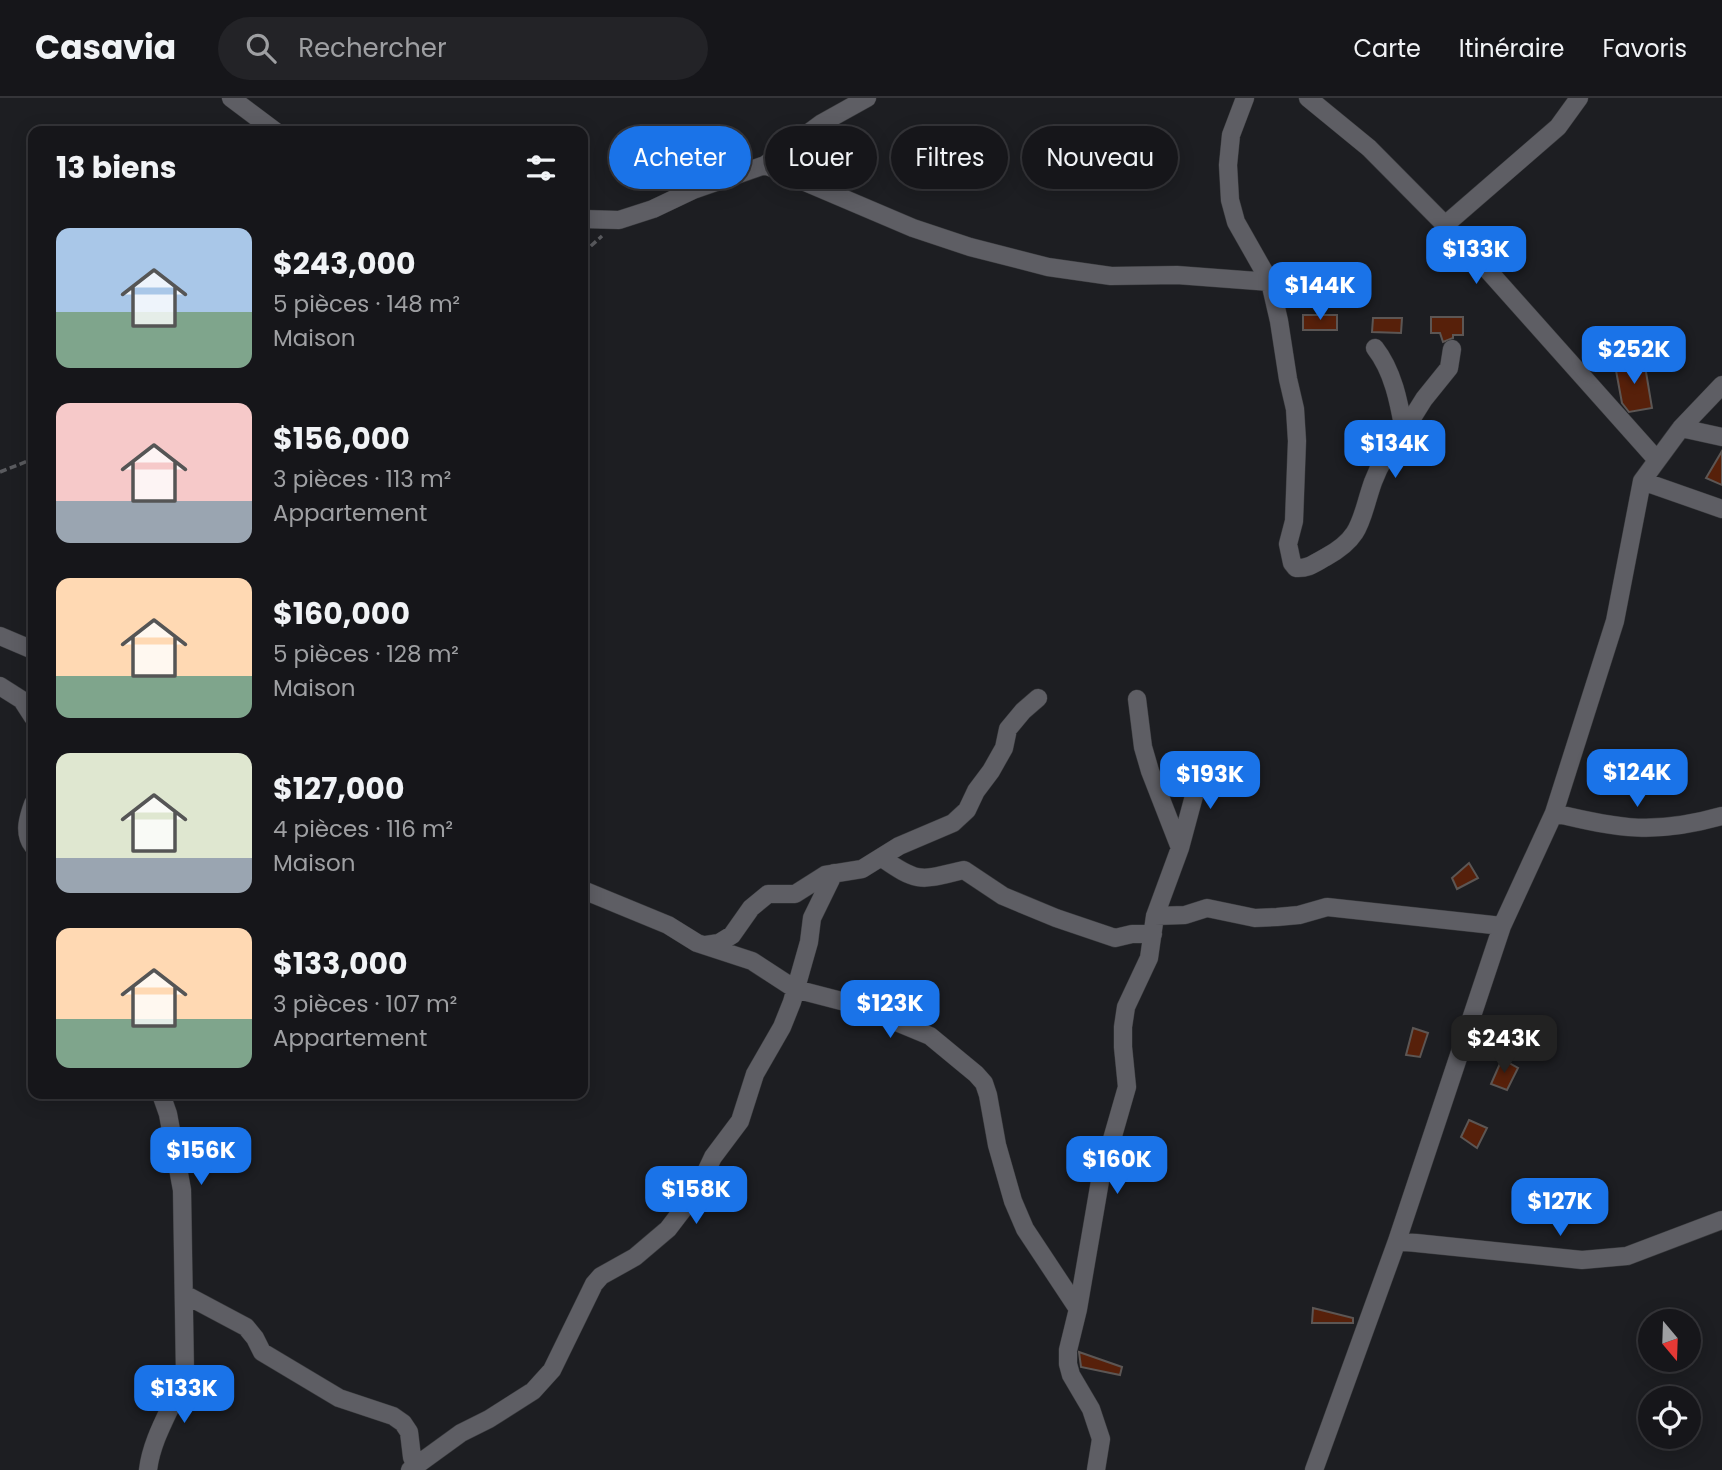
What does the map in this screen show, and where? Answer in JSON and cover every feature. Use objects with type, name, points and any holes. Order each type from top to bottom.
[{"type":"street","points":[[231,98],[268,126]]},
{"type":"street","points":[[818,126],[867,98]]},
{"type":"street","points":[[1245,98],[1231,135],[1228,165],[1230,200],[1236,222],[1270,282],[1295,409],[1297,441],[1294,521],[1288,544],[1292,563],[1296,568],[1310,566],[1340,550],[1353,537],[1374,480],[1390,448],[1449,368],[1452,349]]},
{"type":"street","points":[[1308,98],[1369,148],[1445,225],[1657,460]]},
{"type":"street","points":[[1445,225],[1558,127],[1579,98]]},
{"type":"street","points":[[588,219],[619,220],[765,165]]},
{"type":"street","points":[[821,189],[913,228],[970,247],[1048,267],[1111,276],[1177,275],[1270,282]]},
{"type":"street","points":[[1375,348],[1385,361],[1395,388],[1404,431]]},
{"type":"street","points":[[1314,1470],[1397,1241],[1502,926],[1554,813],[1615,621],[1642,481],[1681,428],[1722,386]]},
{"type":"street","points":[[1681,428],[1722,438]]},
{"type":"street","points":[[1642,481],[1722,509]]},
{"type":"street","points":[[0,636],[28,648]]},
{"type":"street","points":[[0,685],[22,700],[28,709]]},
{"type":"street","points":[[706,945],[719,943],[732,935],[751,908],[768,894],[795,894],[818,878],[862,869],[899,846],[953,822],[967,810],[1004,748],[1008,729],[1023,710],[1038,698]]},
{"type":"street","points":[[1137,699],[1143,747],[1180,848]]},
{"type":"street","points":[[1096,1470],[1101,1439],[1091,1409],[1071,1375],[1068,1350],[1078,1309],[1100,1181],[1127,1087],[1123,1047],[1126,1007],[1149,958],[1154,925],[1180,848],[1198,781],[1208,763]]},
{"type":"street","points":[[1554,813],[1608,826],[1638,829],[1662,829],[1722,816]]},
{"type":"street","points":[[882,858],[905,874],[921,878],[934,879],[964,870],[1003,896],[1115,938],[1207,908],[1255,918],[1299,915],[1327,907],[1502,926]]},
{"type":"street","points":[[184,1294],[246,1328],[262,1352],[339,1398],[393,1416],[403,1423],[409,1432],[414,1469],[461,1433],[533,1391],[552,1370],[594,1284],[601,1276],[644,1250],[680,1214],[696,1191],[713,1157],[740,1121],[755,1074],[782,1027],[809,942],[812,918],[834,873]]},
{"type":"street","points":[[588,892],[668,925],[697,943],[752,961],[795,989],[853,1004],[930,1036],[984,1083],[997,1145],[1013,1201],[1041,1255],[1078,1309]]},
{"type":"street","points":[[148,1470],[160,1427],[185,1374],[186,1350],[182,1323],[184,1294],[181,1190],[163,1099]]},
{"type":"street","points":[[1397,1241],[1582,1260],[1627,1256],[1722,1220]]},
{"type":"path","points":[[0,472],[28,461]]},
{"type":"building","points":[[1303,315],[1337,315],[1337,330],[1303,330]]},
{"type":"building","points":[[1431,317],[1463,317],[1463,335],[1453,335],[1453,338],[1443,342],[1440,333],[1431,333]]},
{"type":"building","points":[[1373,318],[1402,318],[1401,333],[1372,332]]},
{"type":"building","points":[[1644,360],[1652,408],[1629,412],[1622,403],[1615,365]]},
{"type":"building","points":[[1722,451],[1722,485],[1706,478]]},
{"type":"building","points":[[1469,863],[1478,878],[1457,889],[1452,878]]},
{"type":"building","points":[[1413,1028],[1428,1033],[1420,1057],[1406,1055]]},
{"type":"building","points":[[1502,1059],[1518,1068],[1507,1090],[1491,1084]]},
{"type":"building","points":[[1469,1120],[1487,1128],[1477,1148],[1461,1137]]},
{"type":"building","points":[[1313,1308],[1353,1318],[1353,1323],[1312,1323]]},
{"type":"building","points":[[1079,1352],[1122,1367],[1120,1375],[1081,1367]]}]
